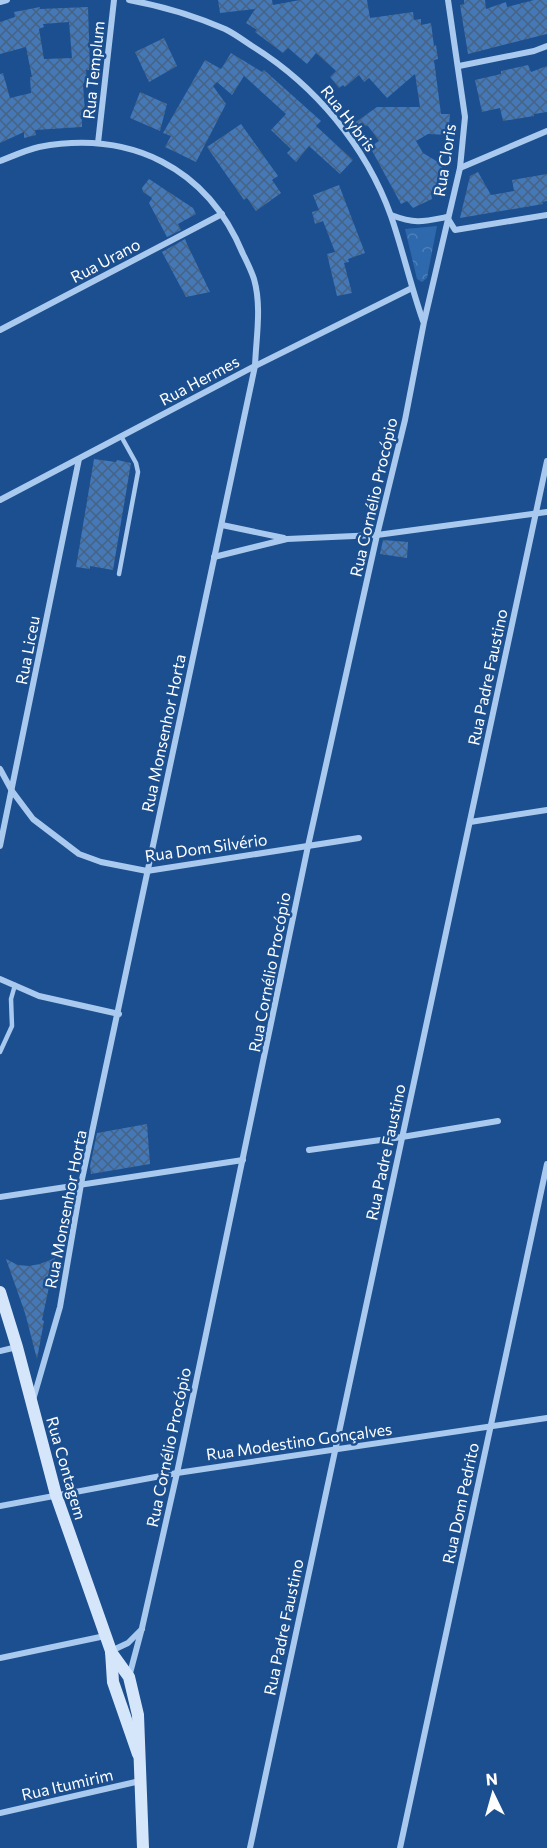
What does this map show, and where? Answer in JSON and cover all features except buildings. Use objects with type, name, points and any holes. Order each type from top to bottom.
[{"type":"street","points":[[0,2],[7,0]]},
{"type":"street","name":"Rua Templum","points":[[98,143],[114,0]]},
{"type":"street","name":"Rua Hybris","points":[[129,0],[195,17],[227,30],[274,59],[304,84],[338,120],[365,161],[391,215],[424,322]]},
{"type":"street","name":"Rua Cloris","points":[[424,322],[460,168],[465,117],[448,0]]},
{"type":"street","points":[[459,66],[534,51],[547,46]]},
{"type":"street","points":[[460,168],[547,130]]},
{"type":"street","name":"Rua Monsenhor Horta","points":[[0,161],[37,148],[98,143],[125,148],[153,157],[190,178],[222,214],[238,241],[254,279],[258,304],[255,366],[81,1184],[60,1307],[32,1406]]},
{"type":"street","name":"Rua Urano","points":[[0,330],[222,214]]},
{"type":"street","points":[[391,215],[409,222],[447,217],[455,230],[547,215]]},
{"type":"street","name":"Rua Hermes","points":[[0,500],[255,366],[412,288]]},
{"type":"street","name":"Rua Cornélio Procópio","points":[[129,1677],[177,1473],[308,846],[405,420],[424,322]]},
{"type":"street","name":"Rua Liceu","points":[[0,846],[79,459]]},
{"type":"street","name":"Rua Padre Faustino","points":[[250,1848],[547,461]]},
{"type":"street","points":[[214,557],[287,539],[377,535],[547,512]]},
{"type":"street","points":[[222,525],[287,539]]},
{"type":"street","name":"Rua Dom Silvério","points":[[0,769],[33,819],[79,854],[101,862],[147,871],[359,838]]},
{"type":"street","points":[[470,822],[547,810]]},
{"type":"street","points":[[0,979],[39,996],[119,1014]]},
{"type":"street","points":[[309,1150],[498,1121]]},
{"type":"street","points":[[0,1197],[243,1160]]},
{"type":"street","name":"Rua Dom Pedrito","points":[[400,1848],[547,1164]]},
{"type":"street","name":"Rua Contagem","points":[[0,1292],[56,1495],[111,1651],[129,1677],[138,1715],[143,1848]]},
{"type":"street","points":[[0,1351],[17,1347]]},
{"type":"street","name":"Rua Modestino Gonçalves","points":[[0,1506],[177,1473],[547,1418]]},
{"type":"street","points":[[111,1651],[128,1643],[142,1628]]},
{"type":"street","points":[[0,1658],[105,1636]]},
{"type":"street","name":"Rua Contagem","points":[[111,1651],[113,1682],[138,1754]]},
{"type":"street","name":"Rua Itumirim","points":[[0,1813],[141,1781]]},
{"type":"lane","points":[[119,574],[138,472],[136,463],[121,436]]},
{"type":"lane","points":[[0,1052],[12,1026],[12,999],[15,985]]},
{"type":"green space","points":[[437,226],[427,278],[422,282],[417,279],[405,229]]}]
